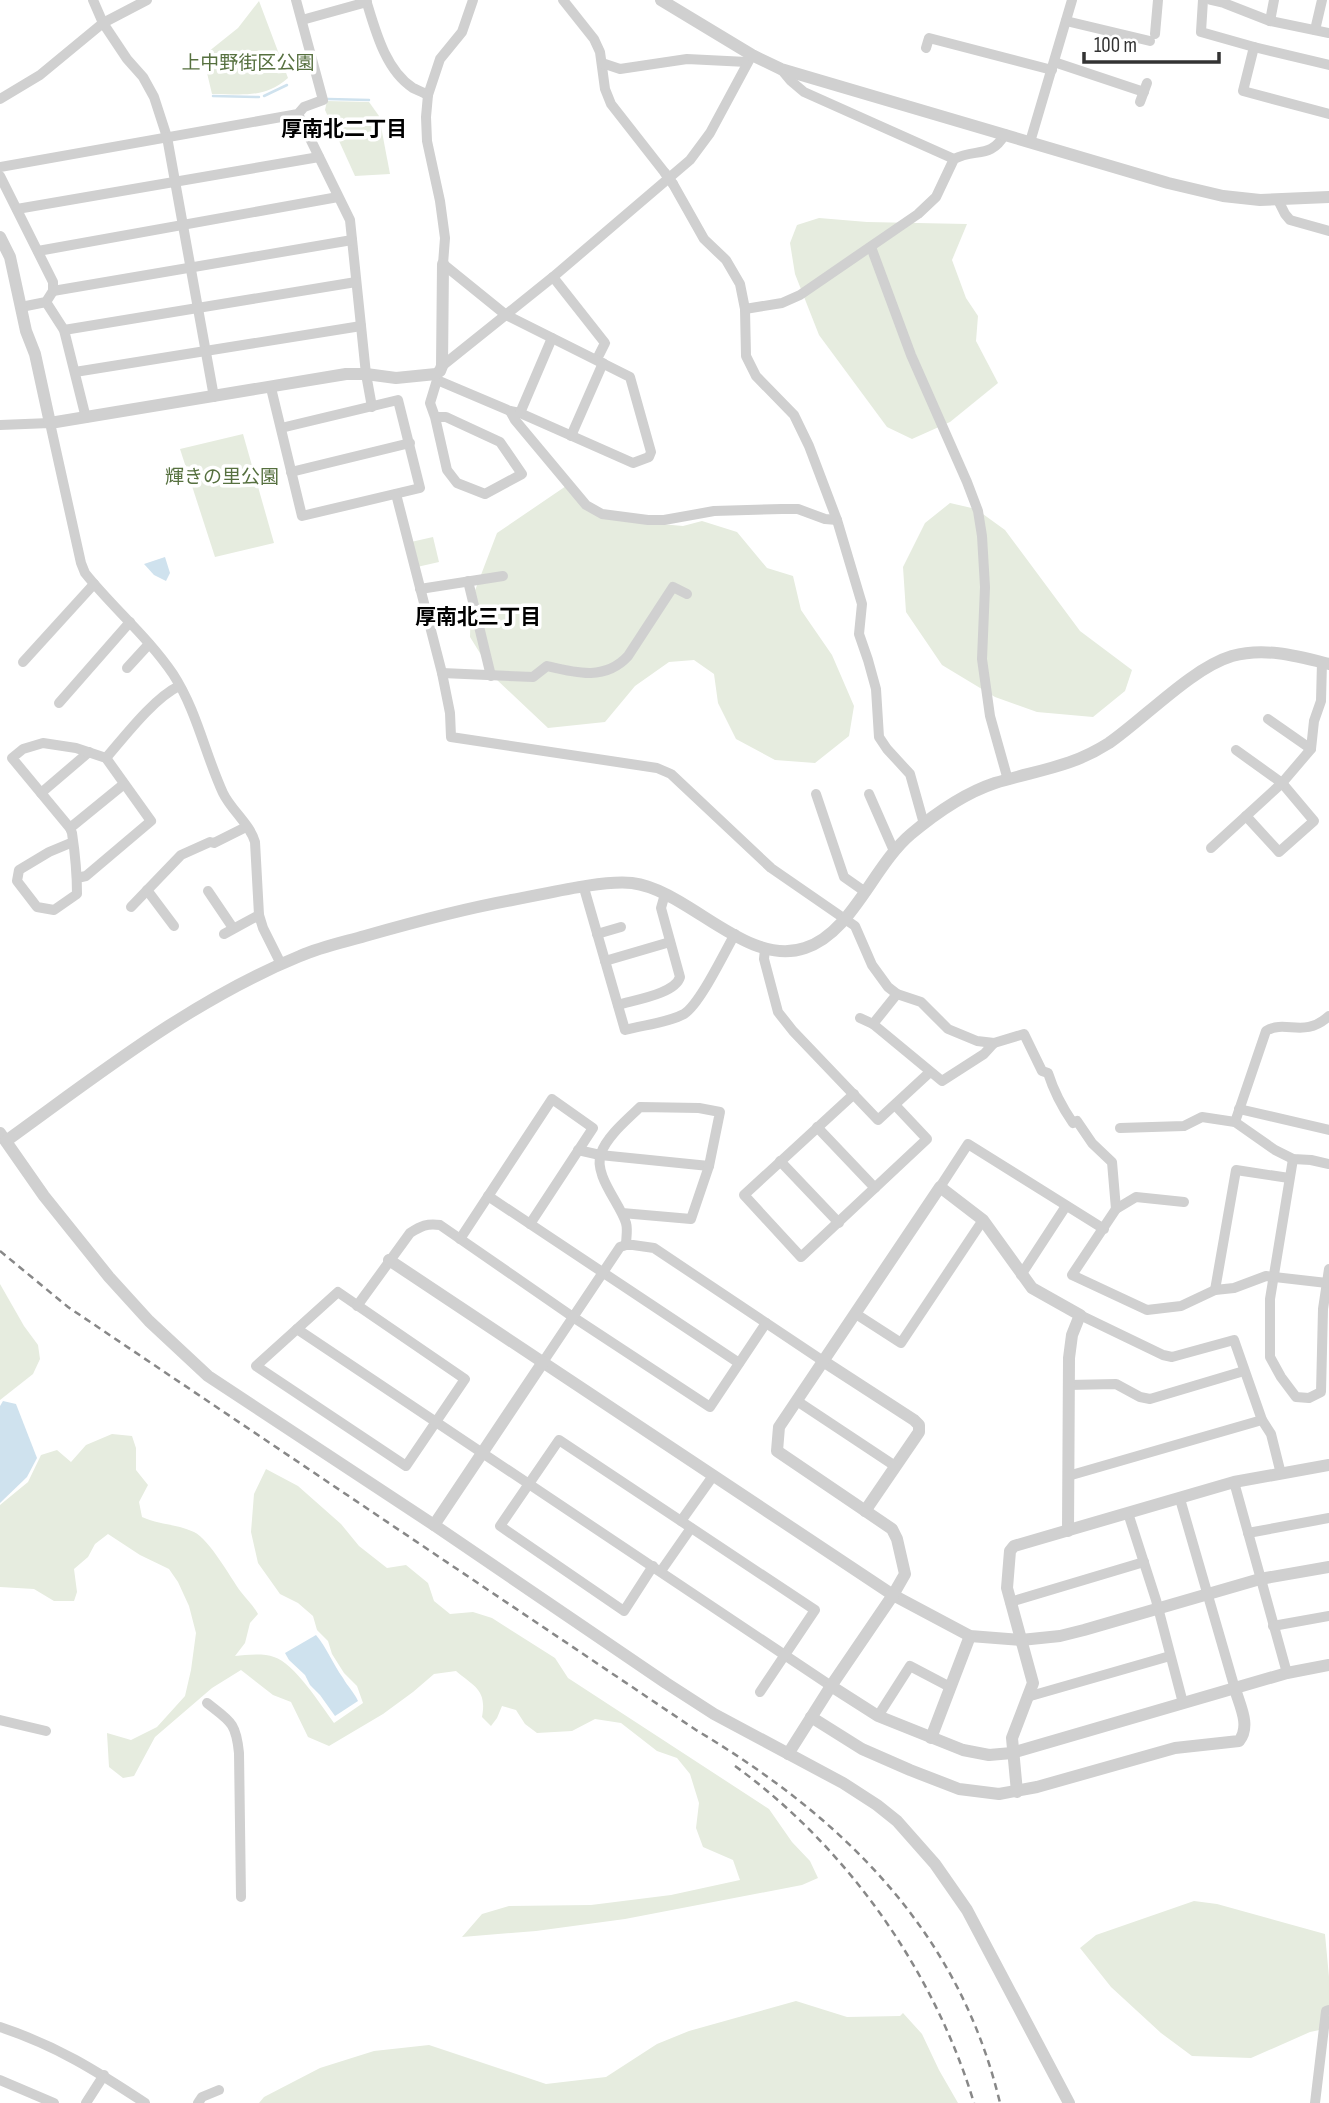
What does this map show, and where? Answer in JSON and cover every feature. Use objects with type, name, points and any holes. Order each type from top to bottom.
[{"type":"street","points":[[93,0],[103,23],[127,59],[143,77],[154,97],[167,137],[214,397]]},
{"type":"street","points":[[0,99],[40,75],[103,23],[147,0]]},
{"type":"street","points":[[0,167],[298,114],[304,107],[323,100],[296,0]]},
{"type":"street","points":[[435,417],[446,417],[500,442],[522,474],[485,494],[457,483],[447,471],[430,403],[438,373],[445,238],[427,141],[428,94],[440,59],[462,32],[473,0]]},
{"type":"street","points":[[563,0],[600,52],[605,89],[611,104],[673,184],[704,239],[726,260],[740,284],[745,309],[746,356],[764,386],[794,415],[809,446],[837,520],[862,604],[859,634],[876,689],[879,737],[910,774],[924,824]]},
{"type":"street","points":[[661,0],[750,58],[781,69],[1195,190],[1259,200],[1329,197]]},
{"type":"street","points":[[1030,142],[1072,0]]},
{"type":"street","points":[[1066,21],[1153,38],[1158,0]]},
{"type":"street","points":[[1203,0],[1201,32],[1329,65]]},
{"type":"street","points":[[1211,0],[1224,1],[1269,21],[1329,33]]},
{"type":"street","points":[[1269,21],[1275,0]]},
{"type":"street","points":[[1315,30],[1322,0]]},
{"type":"street","points":[[302,20],[367,1],[390,62],[412,87],[428,94]]},
{"type":"street","points":[[926,48],[929,38],[1053,66],[1144,92]]},
{"type":"street","points":[[1254,47],[1243,91],[1329,114]]},
{"type":"street","points":[[602,63],[620,69],[688,59],[750,58]]},
{"type":"street","points":[[438,373],[690,160],[710,133],[750,58]]},
{"type":"street","points":[[781,69],[804,92],[954,159],[988,152],[999,144],[1005,134]]},
{"type":"street","points":[[298,114],[350,220],[366,374],[372,407]]},
{"type":"street","points":[[17,209],[318,157]]},
{"type":"street","points":[[745,309],[782,303],[800,295],[871,247],[929,205],[942,188],[954,159]]},
{"type":"street","points":[[0,176],[53,282],[53,291],[46,302],[21,307]]},
{"type":"street","points":[[38,251],[338,197]]},
{"type":"street","points":[[1278,200],[1290,220],[1329,232]]},
{"type":"street","points":[[0,237],[10,257],[26,331],[35,354],[81,563],[85,573],[149,644],[179,685],[199,726],[225,797],[253,834],[259,915],[281,964]]},
{"type":"street","points":[[53,291],[352,240]]},
{"type":"street","points":[[871,247],[911,355],[978,511],[985,587],[982,659],[990,716],[1008,780]]},
{"type":"street","points":[[0,425],[86,418],[346,374],[396,378],[438,373],[515,412],[633,463],[649,457],[651,452],[630,377],[506,315],[443,264]]},
{"type":"street","points":[[553,277],[606,343],[571,436]]},
{"type":"street","points":[[64,330],[356,282]]},
{"type":"street","points":[[46,302],[64,330],[86,418]]},
{"type":"street","points":[[75,372],[361,326]]},
{"type":"street","points":[[552,338],[515,412],[515,420],[586,505],[602,514],[664,520],[714,511],[798,509],[825,519],[837,520]]},
{"type":"street","points":[[271,388],[302,516],[420,488],[398,400],[281,428]]},
{"type":"street","points":[[291,472],[410,443]]},
{"type":"street","points":[[396,494],[442,673],[450,713],[451,737],[666,771],[771,868],[855,926],[872,965],[888,987],[897,994],[921,1002],[948,1029],[978,1041],[994,1043],[1024,1034],[1042,1071],[1048,1073],[1060,1104],[1073,1123],[1077,1121],[1092,1143],[1112,1162],[1116,1209]]},
{"type":"street","points":[[420,589],[503,576]]},
{"type":"street","points":[[468,581],[491,676]]},
{"type":"street","points":[[23,662],[94,584]]},
{"type":"street","points":[[442,673],[533,677],[547,666],[588,674],[610,670],[628,656],[673,587],[687,594]]},
{"type":"street","points":[[60,703],[130,622]]},
{"type":"street","points":[[127,668],[149,644]]},
{"type":"street","points":[[1069,2103],[953,1888],[897,1821],[843,1783],[714,1714],[666,1683],[208,1376],[149,1321],[108,1277],[44,1196],[3,1137],[140,1045],[229,991],[281,964],[303,954],[480,906],[614,883],[634,884],[665,894],[751,944],[765,949],[786,951],[806,948],[830,935],[894,851],[924,824],[970,794],[1008,780],[1057,768],[1093,752],[1196,676],[1225,659],[1267,651],[1326,663],[1311,749],[1282,783],[1211,848]]},
{"type":"street","points":[[106,758],[159,700],[179,685]]},
{"type":"street","points":[[1268,719],[1311,749]]},
{"type":"street","points":[[73,842],[49,852],[19,870],[17,881],[37,907],[54,910],[77,894],[77,878],[73,842],[70,828],[12,758],[23,749],[43,743],[76,748],[106,758],[151,821],[86,876],[77,878]]},
{"type":"street","points":[[1236,750],[1282,783],[1314,821],[1279,852],[1246,816]]},
{"type":"street","points":[[41,793],[89,752]]},
{"type":"street","points":[[70,828],[124,784]]},
{"type":"street","points":[[816,794],[844,877],[864,891]]},
{"type":"street","points":[[869,794],[894,851]]},
{"type":"street","points":[[131,907],[181,855],[246,827]]},
{"type":"street","points":[[584,888],[625,1030],[687,1012],[696,1002],[735,934]]},
{"type":"street","points":[[147,890],[173,926]]},
{"type":"street","points":[[208,891],[229,931],[259,915]]},
{"type":"street","points":[[618,1005],[668,990],[678,983],[680,977],[661,908],[665,894]]},
{"type":"street","points":[[597,934],[621,927]]},
{"type":"street","points":[[605,961],[670,942]]},
{"type":"street","points":[[765,949],[764,959],[778,1012],[878,1120],[930,1072]]},
{"type":"street","points":[[873,1024],[897,994]]},
{"type":"street","points":[[1235,1122],[1266,1031],[1276,1027],[1314,1027],[1329,1016]]},
{"type":"street","points":[[860,1018],[873,1024],[942,1081],[984,1054],[994,1043]]},
{"type":"street","points":[[854,1094],[744,1195],[801,1257],[927,1139],[895,1105]]},
{"type":"street","points":[[460,1239],[552,1099],[593,1128],[530,1224]]},
{"type":"street","points":[[622,1213],[691,1219],[709,1166],[720,1112],[699,1108],[640,1107],[608,1141],[600,1155],[605,1183],[627,1226],[626,1245]]},
{"type":"street","points":[[1239,1109],[1329,1130]]},
{"type":"street","points":[[1120,1128],[1184,1126],[1202,1117],[1235,1122],[1293,1159],[1329,1164]]},
{"type":"street","points":[[817,1127],[875,1188]]},
{"type":"street","points":[[789,1754],[905,1574],[892,1529],[777,1451],[779,1427],[968,1144],[1104,1229]]},
{"type":"street","points":[[578,1150],[600,1155],[709,1166]]},
{"type":"street","points":[[1293,1159],[1270,1299],[1270,1357],[1280,1377],[1296,1397],[1309,1398],[1321,1392],[1323,1308],[1329,1269]]},
{"type":"street","points":[[780,1161],[839,1223]]},
{"type":"street","points":[[1215,1290],[1236,1170],[1289,1178]]},
{"type":"street","points":[[940,1188],[983,1220],[1032,1288],[1080,1315],[1172,1357],[1234,1340],[1262,1420],[1271,1434],[1281,1474]]},
{"type":"street","points":[[488,1196],[739,1363]]},
{"type":"street","points":[[1184,1202],[1136,1196],[1116,1209],[1072,1276],[1147,1310],[1181,1306],[1215,1290],[1234,1288],[1266,1276],[1327,1283]]},
{"type":"street","points":[[1021,1275],[1066,1206]]},
{"type":"street","points":[[856,1314],[901,1343],[983,1220]]},
{"type":"street","points":[[356,1306],[411,1233],[421,1226],[440,1225],[710,1407],[766,1323]]},
{"type":"street","points":[[434,1525],[620,1247],[626,1245],[654,1248],[919,1425],[919,1432],[865,1511]]},
{"type":"street","points":[[389,1260],[893,1595],[970,1636],[1021,1640],[1060,1636],[1260,1580],[1329,1567]]},
{"type":"street","points":[[338,1292],[464,1378],[406,1466],[256,1366],[298,1329],[338,1292]]},
{"type":"street","points":[[1068,1531],[1069,1358],[1072,1335],[1080,1315]]},
{"type":"street","points":[[298,1329],[878,1716],[963,1750],[989,1755],[1012,1753],[1287,1674],[1329,1665]]},
{"type":"street","points":[[1068,1385],[1116,1384],[1140,1397],[1150,1399],[1244,1371]]},
{"type":"street","points":[[797,1401],[895,1466]]},
{"type":"street","points":[[1068,1476],[1262,1420]]},
{"type":"street","points":[[691,1528],[624,1611],[500,1526],[559,1440],[815,1610],[760,1692]]},
{"type":"street","points":[[1017,1792],[1012,1738],[1033,1683],[1007,1588],[1010,1551],[1014,1546],[1234,1482],[1329,1465]]},
{"type":"street","points":[[681,1521],[713,1476]]},
{"type":"street","points":[[1234,1482],[1287,1674]]},
{"type":"street","points":[[811,1717],[862,1749],[936,1780],[979,1793],[1017,1792],[1175,1748],[1239,1741],[1246,1726],[1180,1499]]},
{"type":"street","points":[[1128,1513],[1158,1609],[1183,1703]]},
{"type":"street","points":[[1248,1533],[1329,1518]]},
{"type":"street","points":[[1010,1602],[1143,1562]]},
{"type":"street","points":[[1273,1626],[1329,1616]]},
{"type":"street","points":[[931,1738],[970,1636]]},
{"type":"street","points":[[1027,1697],[1170,1656]]},
{"type":"street","points":[[878,1716],[910,1666],[950,1687]]},
{"type":"street","points":[[207,1703],[233,1725],[237,1735],[241,1897]]},
{"type":"street","points":[[0,1720],[46,1731]]},
{"type":"street","points":[[1315,2103],[1326,2011],[1329,2010]]},
{"type":"street","points":[[0,2027],[69,2054],[145,2103]]},
{"type":"street","points":[[86,2103],[104,2075]]},
{"type":"street","points":[[0,2080],[54,2103]]},
{"type":"street","points":[[198,2103],[202,2097],[219,2090]]},
{"type":"green space","name":"上中野街区公園","points":[[259,1],[288,78],[261,92],[212,94],[203,56],[238,28]]},
{"type":"green space","points":[[327,101],[369,102],[379,116],[390,174],[355,176],[325,110]]},
{"type":"green space","points":[[819,218],[967,224],[952,260],[966,298],[978,316],[976,341],[998,383],[950,422],[912,439],[887,427],[819,335],[795,274],[790,243],[797,225]]},
{"type":"green space","name":"輝きの里公園","points":[[243,434],[274,543],[215,557],[180,449]]},
{"type":"green space","points":[[569,484],[581,503],[638,522],[683,526],[702,521],[737,532],[767,568],[793,576],[801,610],[832,655],[854,706],[849,736],[815,763],[775,760],[736,739],[718,703],[714,674],[694,660],[669,662],[635,686],[605,722],[548,728],[496,679],[470,637],[471,601],[497,533]]},
{"type":"green space","points":[[950,503],[976,509],[1005,530],[1080,631],[1132,670],[1125,691],[1093,717],[1037,712],[995,697],[942,665],[906,612],[903,567],[925,523]]},
{"type":"green space","points":[[433,537],[439,562],[417,567],[411,542]]},
{"type":"green space","points":[[0,1284],[38,1345],[40,1359],[33,1374],[0,1400]]},
{"type":"green space","points":[[112,1434],[132,1436],[136,1448],[136,1470],[148,1485],[139,1502],[142,1517],[188,1529],[200,1536],[258,1614],[250,1623],[245,1643],[235,1656],[265,1655],[282,1661],[307,1686],[334,1723],[363,1703],[357,1686],[344,1673],[332,1654],[328,1641],[317,1630],[313,1616],[298,1603],[280,1594],[258,1563],[251,1532],[254,1494],[266,1469],[298,1486],[341,1524],[359,1546],[387,1568],[406,1565],[428,1583],[434,1601],[450,1614],[473,1612],[492,1618],[555,1658],[568,1678],[769,1809],[792,1842],[810,1861],[818,1878],[802,1885],[625,1919],[536,1931],[462,1937],[482,1914],[509,1906],[591,1905],[671,1895],[740,1880],[733,1860],[703,1847],[696,1828],[699,1803],[690,1774],[677,1758],[657,1751],[621,1723],[595,1719],[572,1731],[537,1733],[525,1724],[516,1710],[502,1706],[491,1726],[482,1717],[483,1701],[478,1690],[456,1671],[434,1674],[383,1714],[329,1746],[308,1737],[291,1702],[273,1695],[241,1670],[212,1688],[155,1737],[134,1776],[123,1778],[109,1767],[107,1733],[131,1740],[157,1727],[185,1696],[196,1633],[189,1606],[178,1582],[169,1569],[140,1555],[108,1534],[95,1544],[88,1557],[74,1569],[77,1592],[74,1601],[54,1601],[34,1589],[0,1587],[0,1505],[28,1482],[41,1455],[57,1450],[71,1462],[86,1445]]},
{"type":"green space","points":[[1194,1901],[1217,1904],[1325,1934],[1329,1977],[1329,2028],[1310,2032],[1251,2058],[1192,2056],[1161,2033],[1111,1987],[1080,1948],[1096,1935]]},
{"type":"green space","points":[[796,2001],[847,2017],[900,2016],[903,2013],[922,2034],[958,2103],[259,2103],[264,2097],[320,2068],[374,2051],[429,2045],[546,2084],[606,2077],[657,2044],[689,2031]]},
{"type":"water","points":[[165,557],[170,573],[166,581],[154,575],[144,564]]},
{"type":"water","points":[[3,1401],[16,1404],[37,1458],[27,1477],[0,1503],[0,1406]]},
{"type":"water","points":[[316,1635],[358,1701],[335,1716],[285,1653]]},
{"type":"waterway","points":[[264,96],[287,85]]},
{"type":"waterway","points":[[213,96],[259,97]]},
{"type":"waterway","points":[[328,99],[369,100]]},
{"type":"railway","points":[[0,1251],[68,1307],[750,1764],[800,1801],[846,1841],[888,1885],[925,1933],[956,1985],[981,2041],[1000,2103]]},
{"type":"railway","points":[[735,1766],[776,1798],[814,1834],[849,1873],[881,1915],[936,2006],[974,2103]]},
{"type":"district","name":"厚南北二丁目","points":[[344,129]]},
{"type":"district","name":"厚南北三丁目","points":[[478,617]]}]
